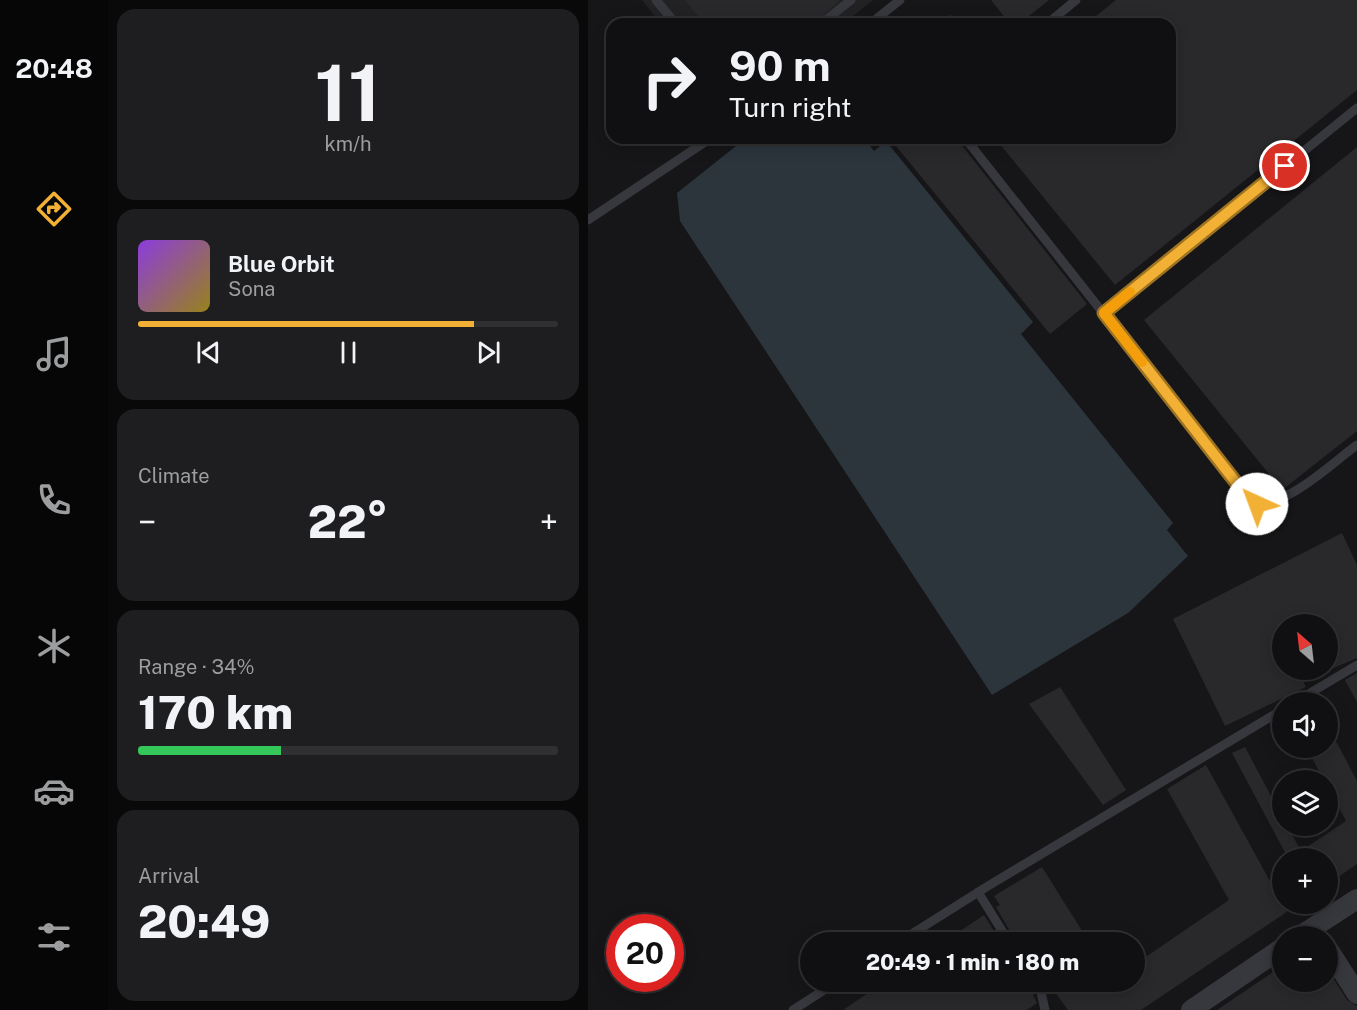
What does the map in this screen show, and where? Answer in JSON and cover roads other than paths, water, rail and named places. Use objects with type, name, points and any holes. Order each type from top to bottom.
[{"type":"street","points":[[1320,926],[1357,899]]},
{"type":"street","points":[[1191,1010],[1272,955]]},
{"type":"street","points":[[1338,965],[1357,994]]},
{"type":"lane","points":[[656,0],[671,18]]},
{"type":"lane","points":[[828,18],[851,0]]},
{"type":"lane","points":[[878,18],[900,0]]},
{"type":"lane","points":[[1054,18],[1076,0]]},
{"type":"lane","points":[[1104,313],[1357,108]]},
{"type":"lane","points":[[588,220],[702,144]]},
{"type":"lane","points":[[970,144],[1245,494],[1257,504],[1266,504],[1285,496],[1357,445]]},
{"type":"lane","points":[[1312,692],[1357,665]]},
{"type":"lane","points":[[916,932],[978,892],[1272,716]]},
{"type":"lane","points":[[978,892],[1003,932]]},
{"type":"lane","points":[[793,1010],[821,992]]},
{"type":"lane","points":[[1041,992],[1045,1010]]}]
